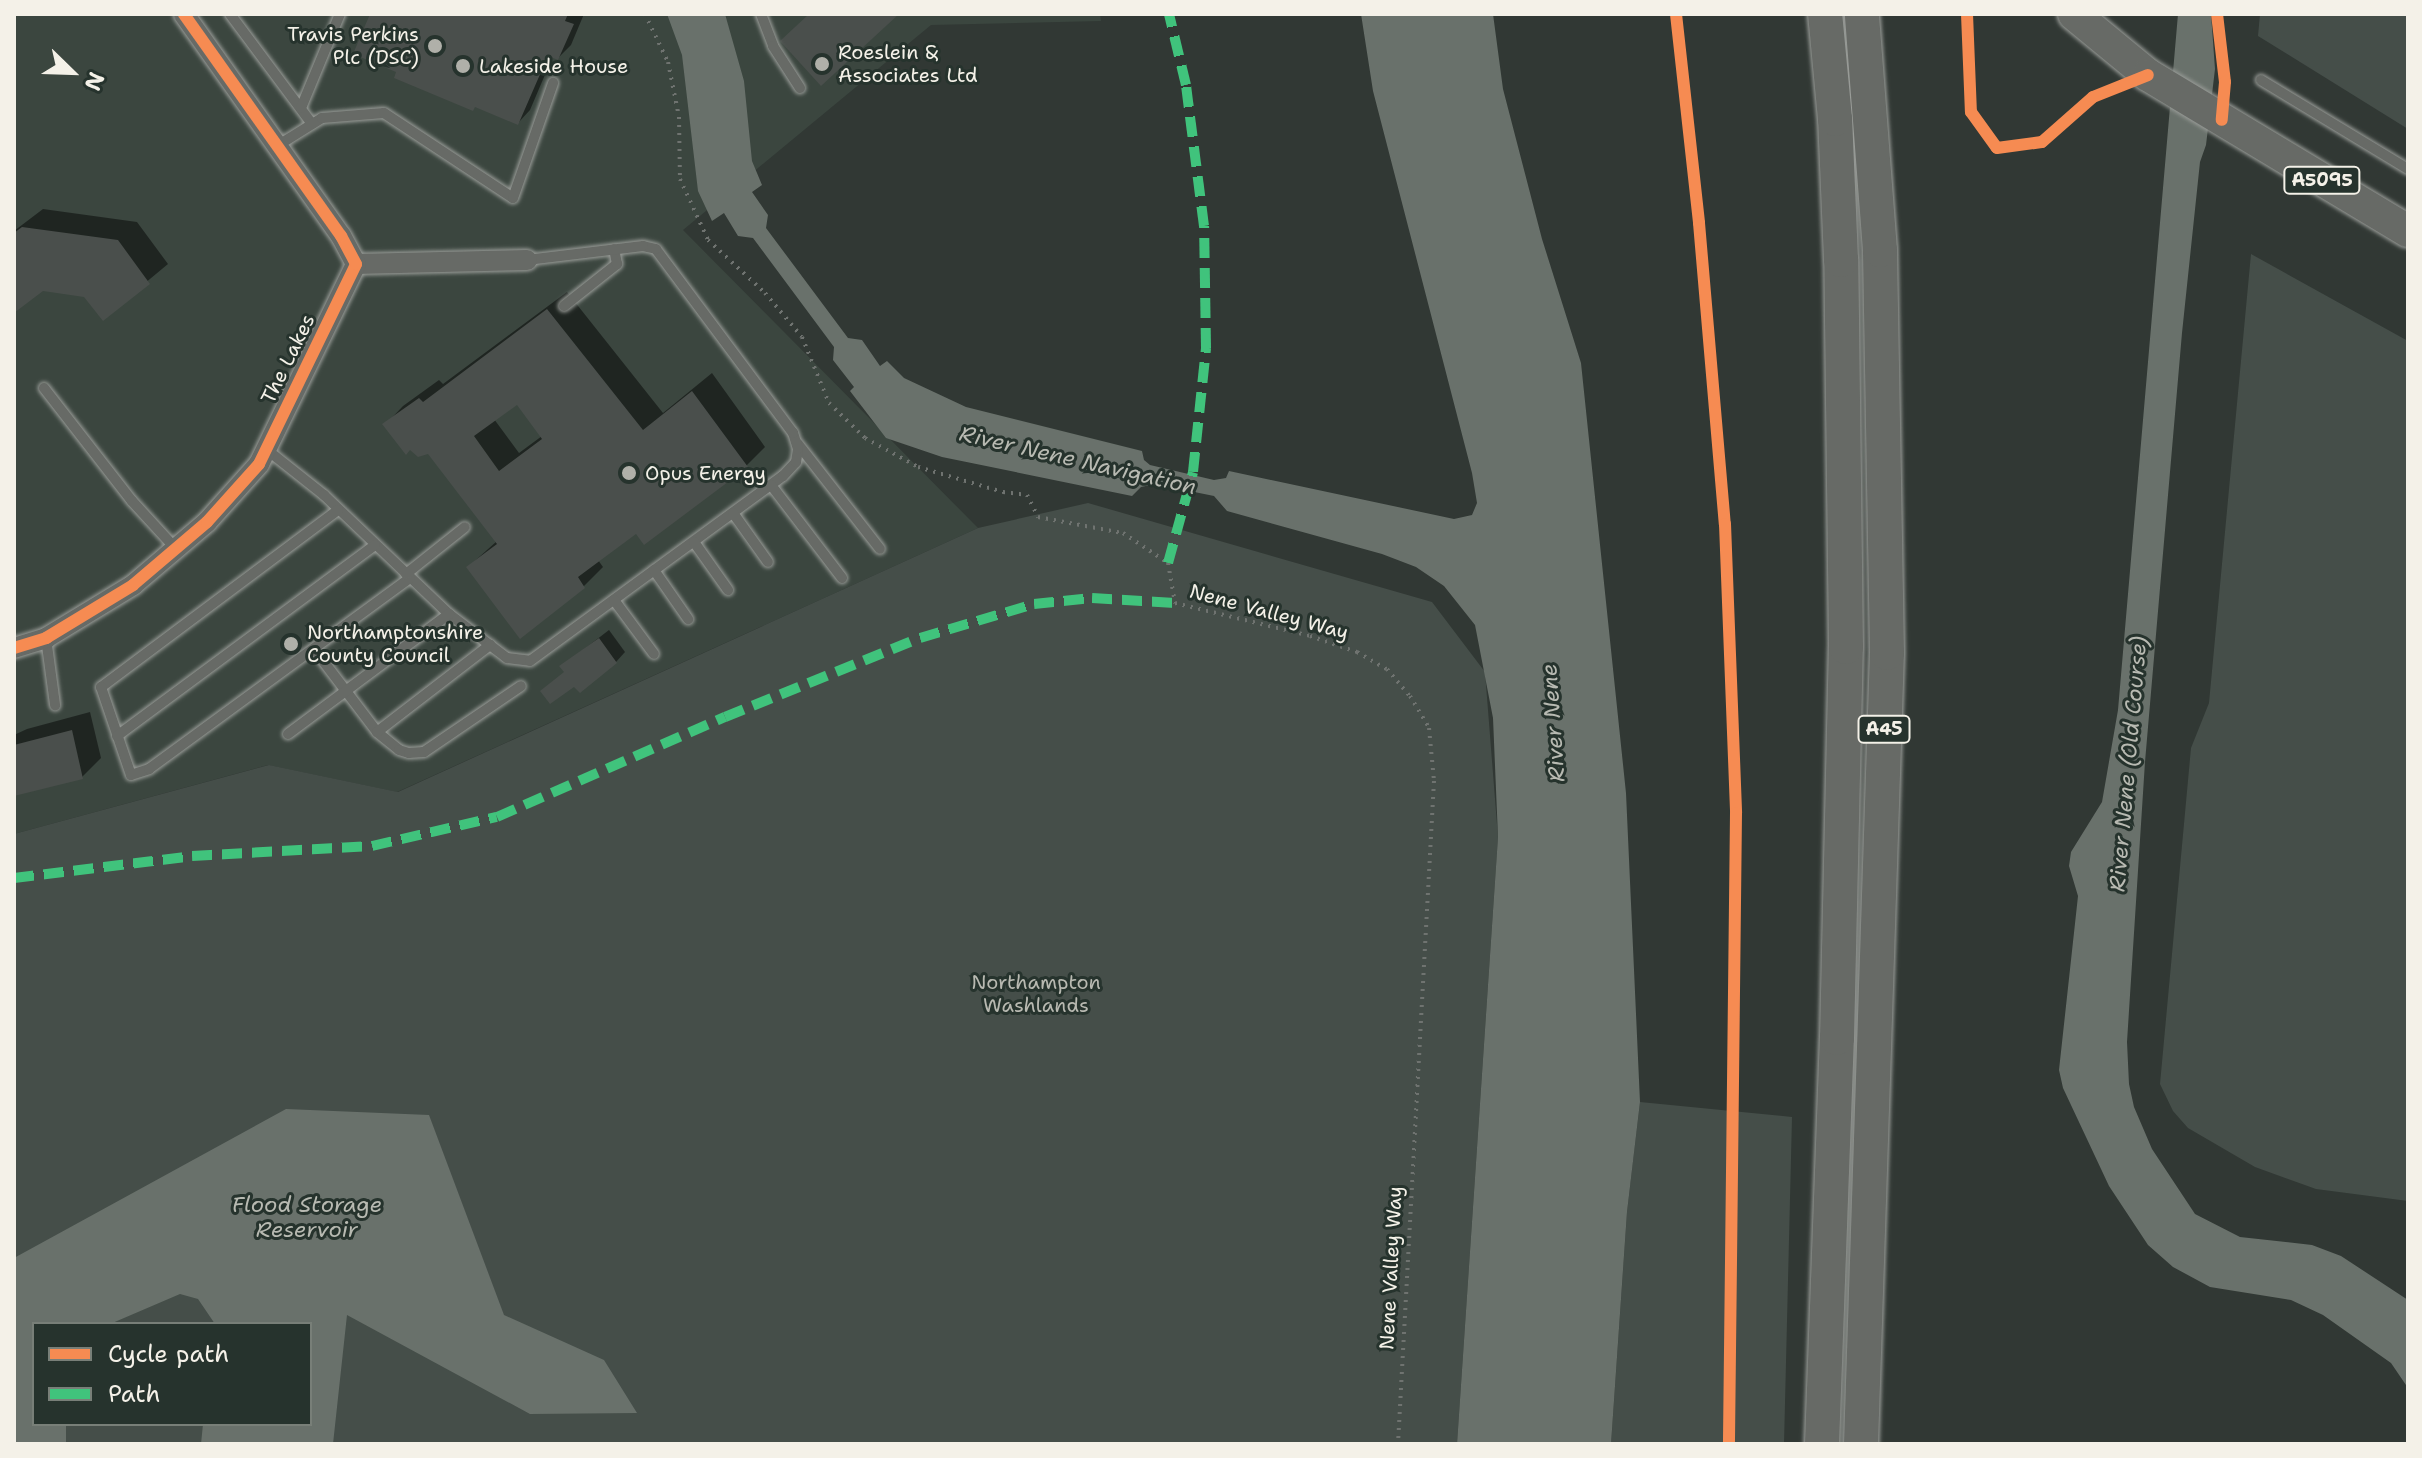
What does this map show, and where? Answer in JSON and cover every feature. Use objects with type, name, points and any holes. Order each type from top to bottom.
[{"type":"highway","name":"A45","points":[[1822,1444],[1837,1038],[1846,647],[1841,260],[1825,14]]},
{"type":"highway","name":"A45","points":[[1861,1444],[1887,653],[1880,250],[1862,14]]},
{"type":"main road","name":"A5095","points":[[2074,14],[2122,58],[2408,231]]},
{"type":"street","points":[[184,14],[341,236],[356,264],[527,260]]},
{"type":"street","name":"The Lakes","points":[[14,648],[46,638],[133,585],[207,522],[259,464],[356,264]]},
{"type":"lane","points":[[230,14],[312,124]]},
{"type":"lane","points":[[301,108],[340,14]]},
{"type":"lane","points":[[761,14],[773,46],[800,88]]},
{"type":"lane","points":[[2261,80],[2408,169]]},
{"type":"lane","points":[[277,146],[322,118],[384,113],[513,198],[553,83]]},
{"type":"lane","points":[[527,260],[643,246],[656,249],[796,441],[880,549]]},
{"type":"lane","points":[[564,306],[617,264],[614,249]]},
{"type":"lane","points":[[44,388],[132,501],[175,548]]},
{"type":"lane","points":[[266,449],[324,495],[449,614],[507,658],[530,661],[771,485],[796,462],[796,441]]},
{"type":"lane","points":[[771,485],[842,578]]},
{"type":"lane","points":[[338,510],[101,687],[131,775],[139,775],[314,649],[465,527]]},
{"type":"lane","points":[[733,513],[768,562]]},
{"type":"lane","points":[[694,542],[728,590]]},
{"type":"lane","points":[[117,736],[375,545]]},
{"type":"lane","points":[[654,570],[688,619]]},
{"type":"lane","points":[[614,600],[654,654]]},
{"type":"lane","points":[[288,734],[449,614]]},
{"type":"lane","points":[[46,638],[55,705]]},
{"type":"lane","points":[[377,732],[490,645]]},
{"type":"lane","points":[[314,649],[377,732],[399,750],[424,752],[521,686]]},
{"type":"shaded area","points":[[14,14],[1100,14],[1101,21],[931,25],[683,230],[978,528],[397,792],[268,765],[14,834]]},
{"type":"green space","points":[[2260,14],[2408,14],[2408,129],[2258,36]]},
{"type":"green space","points":[[2251,254],[2408,341],[2408,1201],[2316,1189],[2255,1167],[2188,1128],[2173,1111],[2160,1084],[2191,748],[2209,703]]},
{"type":"green space","name":"Northampton Washlands","points":[[1088,503],[1432,602],[1485,672],[1498,837],[1457,1444],[14,1444],[14,834],[269,765],[398,792],[978,528]]},
{"type":"green space","points":[[1640,1102],[1792,1117],[1784,1444],[1611,1444],[1627,1212]]},
{"type":"water","points":[[667,14],[725,14],[744,81],[752,161],[762,185],[752,192],[768,215],[766,228],[848,338],[862,340],[880,366],[887,361],[904,378],[966,407],[1142,451],[1144,460],[1150,465],[1214,480],[1226,478],[1229,471],[1454,519],[1472,515],[1477,503],[1472,473],[1373,91],[1361,14],[1493,14],[1503,89],[1542,239],[1581,363],[1626,793],[1640,1102],[1627,1212],[1611,1444],[1457,1444],[1498,837],[1493,718],[1475,625],[1444,586],[1416,567],[1382,554],[1227,511],[1214,496],[1155,484],[1141,487],[1132,496],[942,457],[886,438],[850,391],[854,387],[833,360],[834,347],[753,238],[738,236],[724,213],[712,221],[698,191],[682,55]]},
{"type":"water","name":"River Nene (Old Course)","points":[[2178,14],[2211,14],[2215,69],[2206,145],[2200,162],[2182,333],[2145,762],[2127,1042],[2129,1084],[2134,1107],[2152,1149],[2195,1214],[2240,1237],[2312,1245],[2341,1256],[2408,1300],[2408,1388],[2391,1363],[2323,1315],[2291,1300],[2210,1287],[2173,1267],[2148,1245],[2109,1186],[2063,1088],[2059,1070],[2078,896],[2069,866],[2071,852],[2102,802],[2118,710]]},
{"type":"water","name":"Flood Storage Reservoir","points":[[286,1109],[429,1115],[504,1315],[604,1360],[637,1413],[530,1414],[347,1315],[333,1444],[201,1444],[203,1426],[312,1426],[312,1322],[214,1322],[198,1299],[180,1294],[115,1322],[32,1322],[32,1426],[66,1426],[66,1444],[14,1444],[14,1258]]},
{"type":"building","name":"Lakeside House","points":[[370,14],[568,14],[565,21],[574,24],[558,60],[548,56],[518,125],[475,107],[473,111],[394,78],[396,72],[353,54]]},
{"type":"building","name":"Roeslein & Associates Ltd","points":[[809,14],[899,14],[821,86],[780,41]]},
{"type":"building","points":[[22,227],[118,240],[150,284],[103,321],[84,297],[43,291],[14,313],[14,233]]},
{"type":"building","name":"Opus Energy","points":[[547,309],[643,430],[692,391],[748,467],[644,545],[636,534],[578,577],[585,588],[520,639],[466,567],[497,544],[428,454],[418,457],[410,450],[406,455],[382,424],[419,398],[423,402]],"holes":[[[517,405],[542,439],[499,471],[474,436]]]},
{"type":"building","points":[[599,638],[617,663],[580,693],[574,687],[550,704],[540,691],[564,672],[559,666]]},
{"type":"building","points":[[72,730],[83,779],[14,796],[14,745]]},
{"type":"marked path","points":[[1168,563],[1193,472],[1206,348],[1204,226],[1186,85],[1169,14]]},
{"type":"marked path","points":[[14,878],[192,856],[372,846],[497,817],[725,717],[920,638],[1034,604],[1092,598],[1175,603]]},
{"type":"cycle path","points":[[14,648],[46,638],[133,585],[207,522],[259,464],[356,264],[341,236],[184,14]]},
{"type":"cycle path","points":[[1676,14],[1699,223],[1725,524],[1736,813],[1729,1444]]},
{"type":"cycle path","points":[[1967,14],[1971,112],[1997,148],[2042,142],[2093,97],[2148,75]]},
{"type":"cycle path","points":[[2217,14],[2225,82],[2222,120]]},
{"type":"place","name":"Travis Perkins Plc (DSC)","points":[[435,46]]},
{"type":"place","name":"Roeslein & Associates Ltd","points":[[822,64]]},
{"type":"place","name":"Lakeside House","points":[[463,66]]},
{"type":"place","name":"Opus Energy","points":[[629,473]]},
{"type":"place","name":"Northamptonshire County Council","points":[[291,644]]},
{"type":"water label","name":"River Nene Navigation","points":[[1078,460]]},
{"type":"water label","name":"River Nene","points":[[1553,723]]}]
